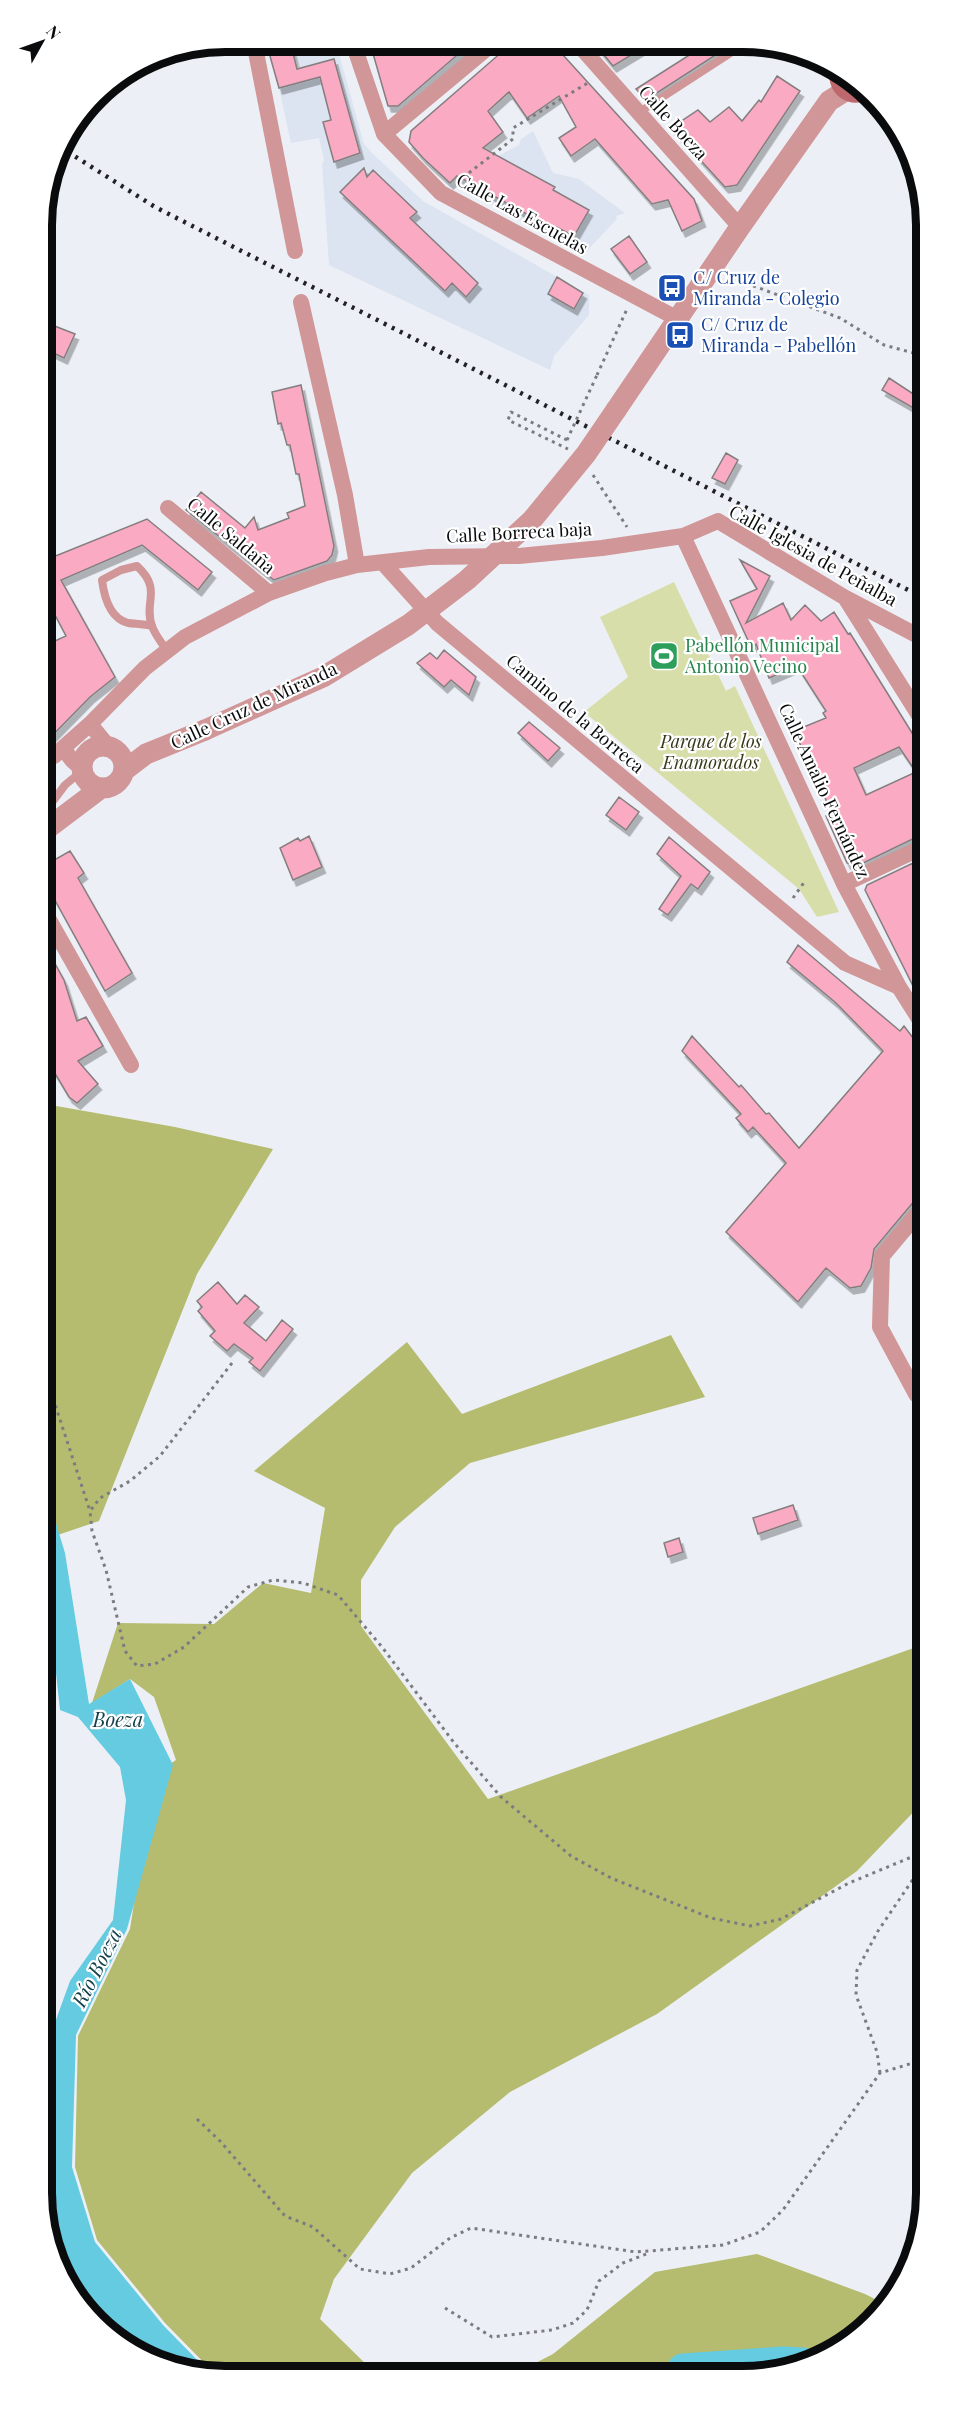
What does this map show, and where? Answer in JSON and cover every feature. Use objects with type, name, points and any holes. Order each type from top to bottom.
[{"type":"street","points":[[256,52],[295,251]]},
{"type":"street","name":"Calle Las Escuelas","points":[[356,52],[384,134],[441,194],[678,319]]},
{"type":"street","points":[[384,134],[482,52]]},
{"type":"street","name":"Calle Boeza","points":[[585,52],[740,227]]},
{"type":"street","name":"Calle Cruz de Miranda","points":[[117,755],[146,754],[323,677],[408,625],[467,580],[532,520],[586,454],[829,100],[847,87]]},
{"type":"street","points":[[301,302],[345,495],[357,565]]},
{"type":"street","name":"Calle Saldaña","points":[[168,508],[269,593]]},
{"type":"street","name":"Calle Iglesia de Peñalba","points":[[683,536],[718,521],[844,597],[916,635]]},
{"type":"street","name":"Calle Borreca baja","points":[[53,756],[90,724],[145,668],[185,637],[209,622],[269,593],[357,565],[429,557],[519,556],[683,536]]},
{"type":"street","name":"Calle Amalio Fernández","points":[[683,536],[844,884],[899,987],[916,1014]]},
{"type":"street","name":"Camino de la Borreca","points":[[383,563],[437,623],[845,963],[899,987]]},
{"type":"street","points":[[844,597],[916,711]]},
{"type":"street","points":[[63,748],[90,784],[101,788],[111,787],[119,782],[117,755],[90,724]]},
{"type":"street","points":[[53,813],[82,771],[87,752],[96,746],[117,755]]},
{"type":"street","points":[[53,819],[101,788]]},
{"type":"street","points":[[844,884],[916,851]]},
{"type":"street","points":[[53,925],[131,1065]]},
{"type":"street","points":[[916,1216],[882,1256],[880,1328],[916,1394]]},
{"type":"lane","points":[[638,113],[732,52]]},
{"type":"lane","points":[[152,626],[127,623],[114,615],[104,597],[102,580],[122,570],[137,566],[149,577],[152,626],[167,651]]},
{"type":"path","points":[[441,194],[513,139],[513,128],[603,74]]},
{"type":"path","points":[[732,278],[840,318],[884,345],[916,354]]},
{"type":"path","points":[[567,440],[633,297]]},
{"type":"path","points":[[90,1511],[100,1498],[130,1481],[160,1456],[232,1363]]},
{"type":"path","points":[[52,1396],[90,1511],[92,1531],[106,1570],[125,1651],[137,1666],[155,1664],[184,1647],[248,1587],[273,1580],[303,1583],[338,1595],[455,1744],[501,1797],[571,1856],[611,1878],[711,1918],[750,1926],[781,1920],[849,1883],[916,1855]]},
{"type":"path","points":[[880,2073],[877,2052],[856,1995],[857,1970],[878,1931],[916,1875]]},
{"type":"path","points":[[197,2119],[220,2141],[285,2216],[313,2227],[360,2269],[390,2274],[411,2268],[450,2238],[471,2228],[636,2252],[723,2245],[760,2232],[783,2210],[880,2073],[916,2062]]},
{"type":"path","points":[[445,2308],[492,2337],[552,2330],[573,2323],[587,2310],[599,2281],[623,2263],[654,2251]]},
{"type":"shaded area","points":[[295,52],[338,52],[364,144],[372,153],[423,201],[589,295],[589,315],[554,356],[550,370],[329,265],[322,164],[324,160],[319,138],[291,143],[279,88],[303,82]]},
{"type":"shaded area","points":[[533,131],[553,173],[579,179],[625,213],[616,216],[617,219],[583,255],[466,190],[479,166],[519,145],[521,139]]},
{"type":"green space","name":"Parque de los Enamorados","points":[[674,582],[726,691],[735,686],[839,912],[817,917],[799,889],[584,712],[628,677],[600,617]]},
{"type":"green space","points":[[53,1105],[175,1127],[273,1149],[197,1274],[99,1521],[52,1537]]},
{"type":"green space","points":[[671,1335],[705,1397],[470,1463],[395,1527],[361,1580],[361,1626],[488,1799],[916,1647],[916,1809],[857,1871],[657,2014],[510,2092],[412,2173],[334,2279],[320,2319],[368,2366],[205,2364],[165,2323],[97,2240],[75,2167],[78,2036],[130,1929],[154,1774],[176,1760],[154,1697],[130,1679],[92,1703],[118,1623],[214,1624],[263,1583],[311,1593],[325,1508],[254,1471],[407,1342],[462,1414]]},
{"type":"green space","points":[[757,2254],[879,2301],[858,2323],[840,2336],[820,2348],[788,2360],[744,2366],[530,2366],[553,2354],[655,2272]]},
{"type":"water","name":"Boeza","points":[[52,1511],[65,1553],[89,1704],[130,1679],[173,1765],[127,1929],[76,2035],[72,2167],[95,2242],[163,2325],[201,2364],[149,2348],[111,2323],[82,2289],[70,2269],[58,2237],[52,2193],[53,2028],[70,1981],[113,1920],[126,1800],[120,1767],[78,1717],[60,1710],[52,1639]]},
{"type":"building","points":[[269,52],[293,52],[297,69],[334,59],[360,153],[334,162],[323,122],[331,120],[320,77],[279,88]]},
{"type":"building","points":[[373,52],[461,52],[398,106],[388,106]]},
{"type":"building","points":[[502,52],[523,52],[525,55],[528,52],[560,52],[694,199],[702,221],[682,231],[668,200],[652,204],[595,139],[571,156],[559,138],[576,127],[559,96],[527,118],[509,92],[488,111],[503,132],[483,148],[555,187],[553,190],[589,210],[574,236],[556,227],[554,229],[457,176],[450,183],[409,142],[411,131]]},
{"type":"building","points":[[602,52],[636,52],[613,66]]},
{"type":"building","points":[[694,52],[720,52],[646,100],[636,89]]},
{"type":"building","points":[[777,76],[800,91],[737,185],[725,187],[671,128],[698,110],[710,122],[729,107],[742,121],[759,100],[761,102]]},
{"type":"building","points":[[364,168],[367,177],[373,170],[417,212],[410,218],[478,283],[466,297],[452,283],[445,291],[340,192]]},
{"type":"building","points":[[629,236],[647,262],[630,274],[611,249]]},
{"type":"building","points":[[557,277],[583,293],[574,309],[548,294]]},
{"type":"building","points":[[53,325],[75,334],[64,358],[53,353]]},
{"type":"building","points":[[889,378],[916,396],[916,410],[882,390]]},
{"type":"building","points":[[301,385],[334,546],[332,555],[327,561],[274,580],[186,510],[201,492],[245,528],[254,517],[258,530],[289,518],[287,513],[305,506],[299,474],[296,474],[290,445],[287,445],[281,423],[278,424],[272,392]]},
{"type":"building","points":[[726,453],[738,460],[725,484],[712,478]]},
{"type":"building","points":[[147,519],[212,572],[198,590],[142,545],[61,580],[115,677],[90,697],[53,735],[53,642],[66,636],[53,611],[53,557]]},
{"type":"building","points":[[740,560],[770,576],[746,623],[783,603],[791,620],[805,605],[821,621],[834,612],[848,634],[850,633],[916,739],[916,772],[916,837],[857,866],[847,863],[826,816],[832,813],[794,731],[826,718],[823,713],[826,711],[797,666],[769,678],[756,644],[751,647],[730,601],[757,589]],"holes":[[[899,747],[916,772],[866,795],[854,768]]]},
{"type":"building","points":[[444,650],[476,677],[469,695],[451,680],[444,687],[417,663],[430,653],[437,659]]},
{"type":"building","points":[[529,722],[560,748],[548,761],[518,733]]},
{"type":"building","points":[[619,797],[639,812],[626,830],[606,815]]},
{"type":"building","points":[[309,836],[322,867],[293,880],[280,848],[298,838],[300,841]]},
{"type":"building","points":[[669,837],[710,872],[698,889],[691,884],[668,915],[659,909],[681,876],[657,854]]},
{"type":"building","points":[[70,851],[84,873],[78,878],[132,973],[105,991],[53,896],[53,861]]},
{"type":"building","points":[[913,863],[916,869],[916,992],[865,890],[867,885]]},
{"type":"building","points":[[798,945],[900,1031],[904,1026],[916,1042],[916,1199],[874,1249],[871,1268],[861,1286],[850,1288],[826,1268],[798,1302],[726,1232],[786,1163],[753,1127],[748,1132],[736,1118],[741,1114],[682,1051],[692,1036],[739,1087],[741,1085],[766,1114],[769,1113],[799,1148],[883,1051],[836,1003],[787,962]]},
{"type":"building","points":[[53,960],[64,980],[77,1021],[86,1017],[103,1046],[78,1061],[98,1084],[77,1103],[69,1097],[53,1071]]},
{"type":"building","points":[[218,1282],[237,1304],[245,1295],[259,1307],[244,1323],[266,1341],[282,1320],[293,1329],[260,1371],[249,1362],[253,1358],[234,1344],[227,1351],[210,1336],[215,1331],[198,1311],[202,1307],[197,1301]]},
{"type":"building","points":[[793,1505],[798,1520],[758,1534],[753,1518]]},
{"type":"building","points":[[679,1538],[683,1552],[668,1557],[664,1543]]},
{"type":"waterway","name":"Río Boeza","points":[[740,2366],[757,2365]]},
{"type":"railway","points":[[69,152],[155,207],[916,594]]},
{"type":"place","name":"C/ Cruz de Miranda - Colegio","points":[[672,288]]},
{"type":"place","name":"C/ Cruz de Miranda - Pabellón","points":[[680,335]]},
{"type":"place","name":"Pabellón Municipal Antonio Vecino","points":[[664,656]]}]
